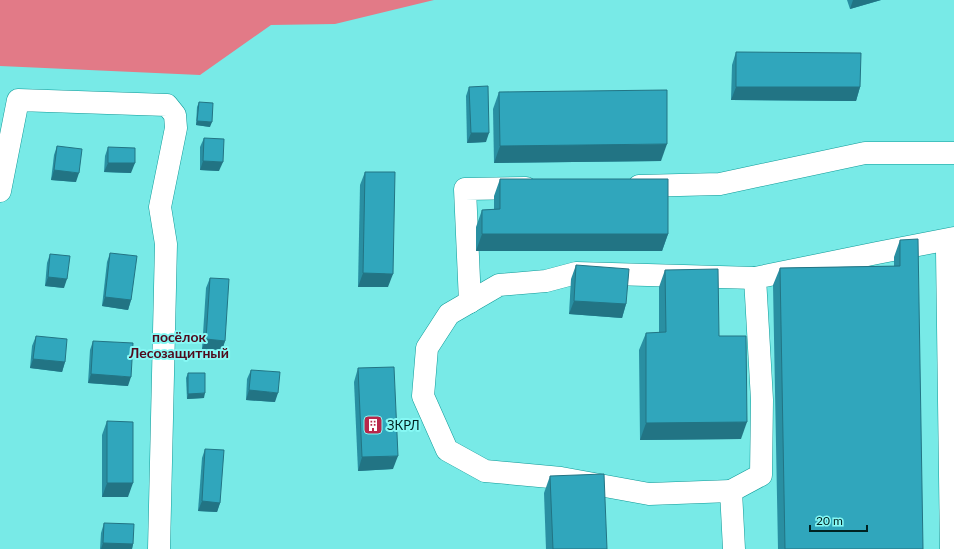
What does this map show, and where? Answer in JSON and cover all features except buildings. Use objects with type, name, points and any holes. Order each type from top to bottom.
[{"type":"street","points":[[0,191],[18,100],[167,105],[175,115],[176,128],[160,207],[166,244],[159,549]]},
{"type":"street","points":[[616,186],[720,184],[865,153],[954,153]]},
{"type":"street","points":[[470,302],[465,189],[544,188]]},
{"type":"street","points":[[755,278],[762,400],[761,475],[731,491],[648,494],[561,478],[485,472],[447,450],[423,396],[427,348],[449,314],[499,285],[546,281],[576,273],[755,278],[877,253],[954,240]]},
{"type":"street","points":[[951,549],[947,250],[954,240]]},
{"type":"street","points":[[731,491],[734,549]]},
{"type":"shaded area","points":[[0,0],[434,0],[335,24],[271,25],[200,75],[0,66]]},
{"type":"place","name":"ЗКРЛ","points":[[373,425]]},
{"type":"district","name":"посёлок Лесозащитный","points":[[179,344]]}]
